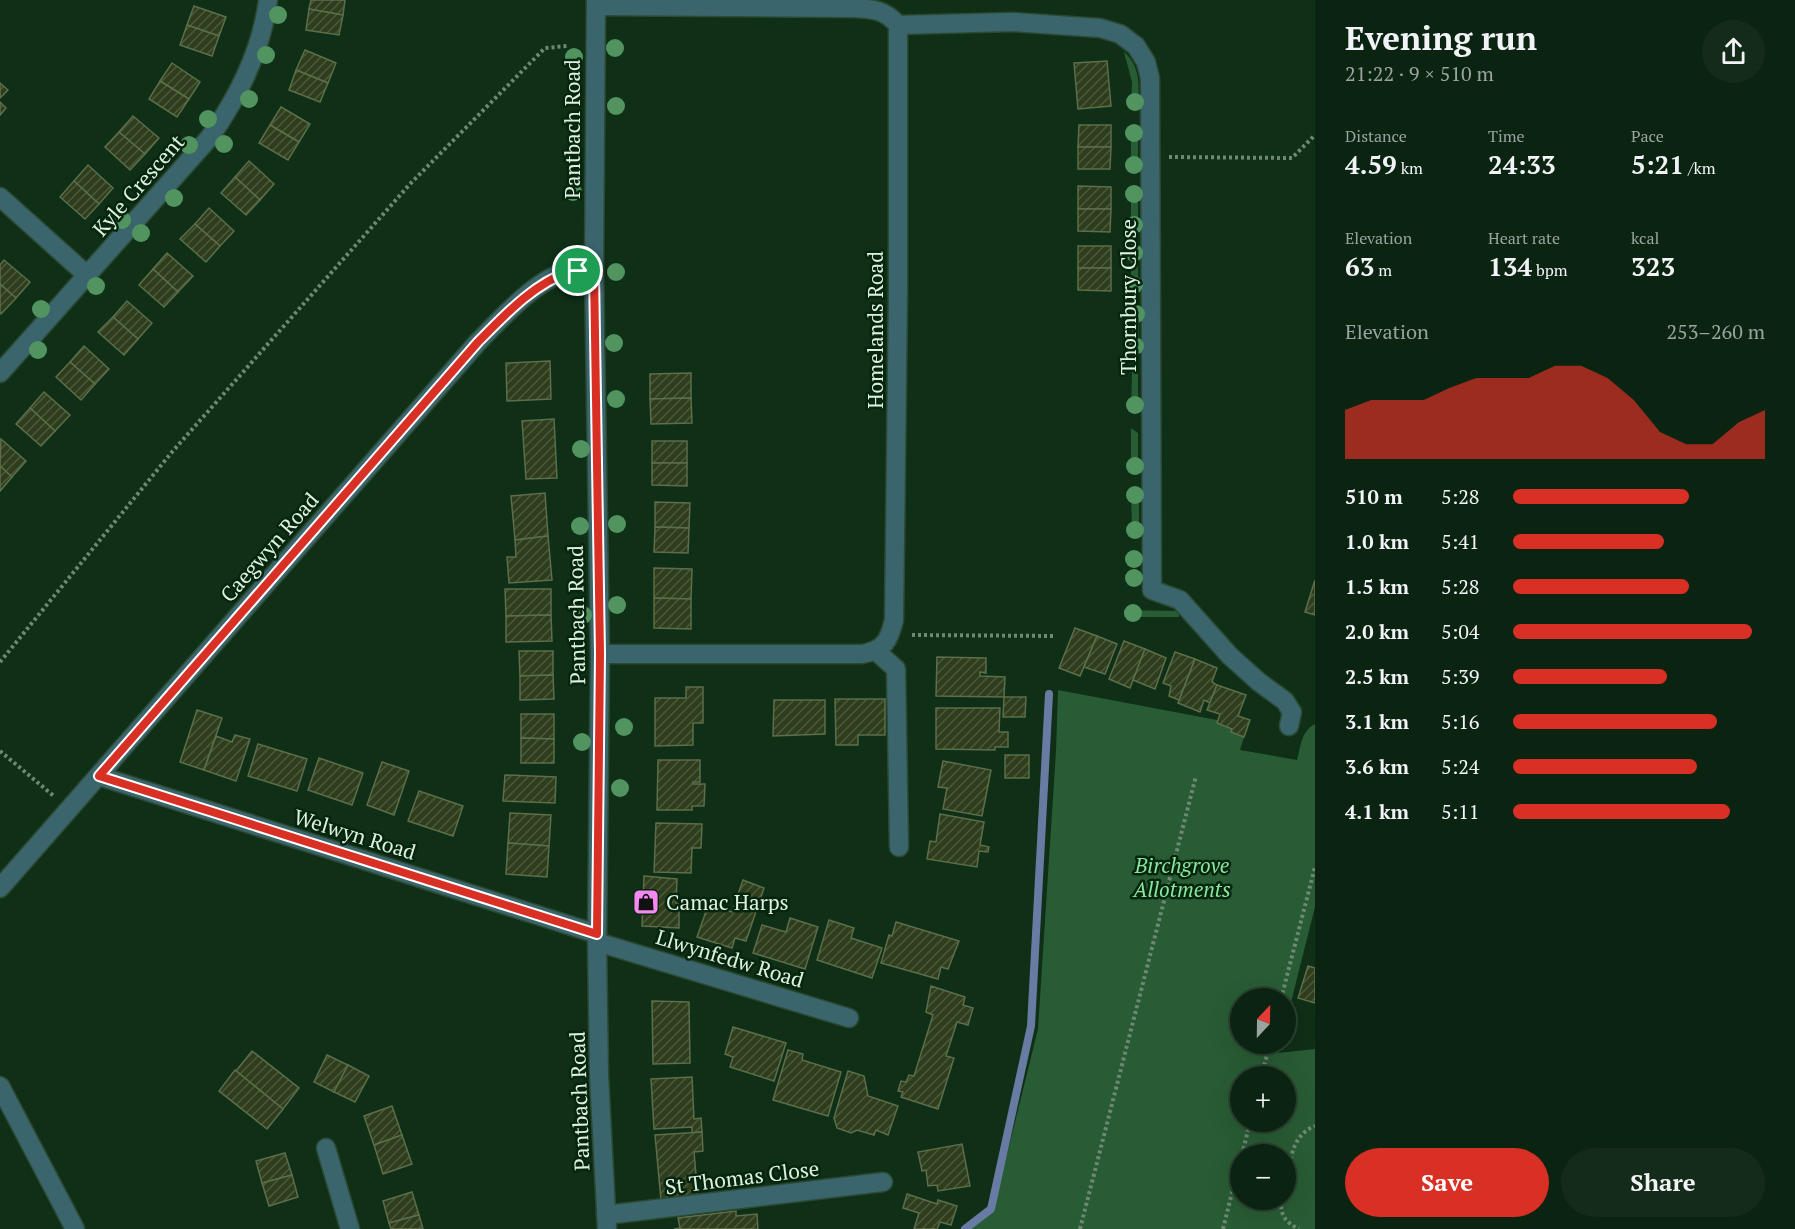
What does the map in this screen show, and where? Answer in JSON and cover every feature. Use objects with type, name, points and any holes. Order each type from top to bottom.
[{"type":"street","name":"Kyle Crescent","points":[[0,373],[191,160],[225,116],[248,70],[258,43],[268,0]]},
{"type":"street","points":[[596,3],[854,8],[884,5],[898,25]]},
{"type":"street","name":"Pantbach Road","points":[[596,3],[594,271],[600,654],[597,938],[599,1076],[607,1222]]},
{"type":"street","name":"Thornbury Close","points":[[898,25],[1013,22],[1100,28],[1120,34],[1136,46],[1146,62],[1150,78],[1152,590],[1180,600],[1230,656],[1259,682],[1285,700],[1292,712],[1289,726]]},
{"type":"street","name":"Homelands Road","points":[[876,651],[886,643],[894,620],[898,25]]},
{"type":"street","points":[[0,197],[88,276]]},
{"type":"street","name":"Caegwyn Road","points":[[0,888],[478,342],[509,310],[533,290],[555,276],[570,271],[594,271]]},
{"type":"street","points":[[600,654],[862,654],[876,651],[896,669],[899,847]]},
{"type":"street","name":"Welwyn Road","points":[[99,776],[597,938]]},
{"type":"street","name":"Llwynfedw Road","points":[[597,938],[849,1018]]},
{"type":"street","points":[[0,1086],[75,1229]]},
{"type":"street","points":[[326,1148],[350,1229]]},
{"type":"street","name":"St Thomas Close","points":[[607,1222],[883,1182]]},
{"type":"path","points":[[0,662],[172,452],[410,184],[545,48],[567,46]]},
{"type":"path","points":[[1165,157],[1292,158],[1315,135]]},
{"type":"path","points":[[912,634],[1056,636]]},
{"type":"path","points":[[0,751],[57,799]]},
{"type":"path","points":[[1080,1229],[1196,776]]},
{"type":"path","points":[[1284,988],[1315,867]]},
{"type":"path","points":[[1296,1144],[1297,1138],[1315,1126]]},
{"type":"path","points":[[1223,1229],[1230,1201]]},
{"type":"path","points":[[1282,1210],[1287,1223],[1299,1229]]},
{"type":"green space","points":[[1124,52],[1136,70],[1138,107],[1131,107],[1132,82]]},
{"type":"green space","points":[[1131,126],[1138,126],[1138,171],[1131,170]]},
{"type":"green space","points":[[1131,187],[1138,188],[1138,232],[1131,232]]},
{"type":"green space","points":[[1131,246],[1138,246],[1138,291],[1131,291]]},
{"type":"green space","points":[[1132,307],[1139,309],[1139,349],[1136,351],[1132,351]]},
{"type":"green space","points":[[1132,370],[1138,372],[1138,411],[1131,413]]},
{"type":"green space","points":[[1131,428],[1138,433],[1138,470],[1136,473],[1131,473]]},
{"type":"green space","points":[[1131,488],[1139,491],[1139,529],[1136,534],[1132,533]]},
{"type":"green space","points":[[1124,610],[1179,611],[1179,617],[1124,617]]},
{"type":"green space","name":"Birchgrove Allotments","points":[[1058,690],[1217,720],[1217,723],[1232,729],[1231,732],[1244,737],[1240,750],[1297,760],[1304,735],[1315,724],[1315,907],[1295,988],[1230,988],[1230,1054],[1296,1054],[1296,1051],[1315,1049],[1315,1229],[971,1229],[993,1211],[1038,1029]]},
{"type":"building","points":[[311,0],[345,0],[343,15],[309,9]]},
{"type":"building","points":[[194,6],[226,17],[219,36],[187,25]]},
{"type":"building","points":[[309,9],[343,15],[339,35],[306,30]]},
{"type":"building","points":[[187,25],[219,36],[212,56],[180,45]]},
{"type":"building","points":[[305,50],[336,63],[328,83],[296,70]]},
{"type":"building","points":[[1107,61],[1111,106],[1078,109],[1074,63]]},
{"type":"building","points":[[172,63],[200,82],[189,99],[160,81]]},
{"type":"building","points":[[296,70],[328,83],[320,102],[289,90]]},
{"type":"building","points":[[160,81],[189,99],[177,117],[149,99]]},
{"type":"building","points":[[0,83],[8,90],[0,98]]},
{"type":"building","points":[[0,102],[6,108],[0,115]]},
{"type":"building","points":[[281,107],[310,124],[299,142],[270,125]]},
{"type":"building","points":[[133,116],[159,138],[145,154],[119,132]]},
{"type":"building","points":[[270,125],[299,142],[288,160],[259,143]]},
{"type":"building","points":[[1079,125],[1111,125],[1111,147],[1078,147]]},
{"type":"building","points":[[119,132],[145,154],[130,170],[105,147]]},
{"type":"building","points":[[1078,147],[1111,147],[1110,169],[1078,169]]},
{"type":"building","points":[[249,161],[274,184],[260,200],[235,177]]},
{"type":"building","points":[[88,165],[113,188],[99,204],[74,181]]},
{"type":"building","points":[[235,177],[260,200],[246,215],[221,193]]},
{"type":"building","points":[[74,181],[99,204],[85,219],[60,197]]},
{"type":"building","points":[[1078,186],[1111,187],[1111,209],[1078,209]]},
{"type":"building","points":[[209,208],[234,231],[220,246],[195,224]]},
{"type":"building","points":[[1078,209],[1111,209],[1110,232],[1078,231]]},
{"type":"building","points":[[195,224],[220,246],[206,262],[180,239]]},
{"type":"building","points":[[1078,246],[1111,246],[1111,268],[1078,268]]},
{"type":"building","points":[[167,253],[193,276],[178,292],[153,269]]},
{"type":"building","points":[[4,260],[30,282],[16,298],[0,284],[0,265]]},
{"type":"building","points":[[1078,268],[1111,268],[1111,291],[1078,290]]},
{"type":"building","points":[[153,269],[178,292],[164,307],[139,285]]},
{"type":"building","points":[[0,284],[16,298],[1,314],[0,312]]},
{"type":"building","points":[[127,301],[152,323],[138,339],[113,317]]},
{"type":"building","points":[[113,317],[138,339],[124,355],[98,332]]},
{"type":"building","points":[[84,346],[109,369],[95,384],[70,362]]},
{"type":"building","points":[[550,361],[551,399],[507,401],[506,363]]},
{"type":"building","points":[[70,362],[95,384],[81,400],[56,377]]},
{"type":"building","points":[[691,373],[691,398],[650,399],[650,374]]},
{"type":"building","points":[[44,392],[70,415],[55,431],[30,408]]},
{"type":"building","points":[[691,398],[692,423],[651,424],[650,399]]},
{"type":"building","points":[[30,408],[55,431],[41,446],[16,424]]},
{"type":"building","points":[[554,419],[557,478],[526,479],[522,421]]},
{"type":"building","points":[[1,439],[26,461],[12,477],[0,466]]},
{"type":"building","points":[[652,441],[687,441],[687,463],[652,463]]},
{"type":"building","points":[[652,463],[687,463],[687,486],[652,485]]},
{"type":"building","points":[[0,466],[12,477],[0,491]]},
{"type":"building","points":[[545,493],[548,536],[515,540],[511,496]]},
{"type":"building","points":[[655,502],[690,503],[689,528],[655,527]]},
{"type":"building","points":[[655,527],[689,528],[688,553],[654,552]]},
{"type":"building","points":[[548,536],[552,580],[509,583],[507,557],[516,557],[515,540]]},
{"type":"building","points":[[654,568],[692,569],[691,599],[654,598]]},
{"type":"building","points":[[1315,580],[1315,615],[1305,612]]},
{"type":"building","points":[[505,589],[551,589],[551,615],[506,616]]},
{"type":"building","points":[[654,598],[691,599],[691,629],[654,628]]},
{"type":"building","points":[[551,615],[552,641],[506,642],[506,616]]},
{"type":"building","points":[[1075,628],[1097,636],[1080,676],[1059,668]]},
{"type":"building","points":[[1097,636],[1117,644],[1105,674],[1084,667]]},
{"type":"building","points":[[1124,641],[1145,649],[1130,688],[1109,679]]},
{"type":"building","points":[[1145,649],[1166,658],[1155,689],[1133,680]]},
{"type":"building","points":[[519,651],[553,651],[553,675],[520,676]]},
{"type":"building","points":[[1175,652],[1195,659],[1179,700],[1169,696],[1171,686],[1163,683]]},
{"type":"building","points":[[937,657],[986,658],[986,673],[980,672],[980,676],[1005,677],[1004,697],[936,696]]},
{"type":"building","points":[[1195,659],[1217,668],[1212,682],[1217,685],[1210,703],[1204,700],[1200,712],[1178,703]]},
{"type":"building","points":[[553,675],[554,699],[520,700],[520,676]]},
{"type":"building","points":[[1217,685],[1246,695],[1238,716],[1250,720],[1244,737],[1217,723],[1220,714],[1207,710]]},
{"type":"building","points":[[686,687],[703,687],[703,723],[693,723],[693,745],[655,746],[655,698],[686,698]]},
{"type":"building","points":[[1004,697],[1026,697],[1025,717],[1003,717]]},
{"type":"building","points":[[835,699],[885,699],[885,735],[858,735],[858,745],[836,745]]},
{"type":"building","points":[[774,700],[825,700],[825,734],[773,736]]},
{"type":"building","points":[[936,708],[1000,708],[999,732],[1008,732],[1008,747],[995,747],[995,750],[936,749]]},
{"type":"building","points":[[197,710],[222,718],[204,770],[180,762]]},
{"type":"building","points":[[521,714],[554,714],[554,739],[521,738]]},
{"type":"building","points":[[235,735],[250,739],[236,781],[204,770],[216,736],[232,742]]},
{"type":"building","points":[[521,738],[554,739],[554,763],[521,763]]},
{"type":"building","points":[[258,744],[307,759],[297,791],[248,776]]},
{"type":"building","points":[[1005,755],[1029,755],[1029,778],[1005,778]]},
{"type":"building","points":[[319,758],[363,773],[352,805],[308,790]]},
{"type":"building","points":[[658,760],[700,760],[700,782],[693,782],[693,784],[705,784],[704,806],[692,806],[692,810],[657,810]]},
{"type":"building","points":[[943,761],[991,770],[982,816],[943,809],[947,788],[938,787]]},
{"type":"building","points":[[382,762],[409,771],[394,815],[367,805]]},
{"type":"building","points":[[505,775],[556,777],[555,803],[503,801]]},
{"type":"building","points":[[419,791],[463,806],[453,836],[408,821]]},
{"type":"building","points":[[510,813],[551,815],[549,846],[508,843]]},
{"type":"building","points":[[940,814],[984,822],[980,845],[989,847],[988,852],[979,851],[977,867],[927,859],[930,841],[936,842]]},
{"type":"building","points":[[656,823],[702,824],[701,848],[692,848],[691,873],[654,872]]},
{"type":"building","points":[[508,843],[549,846],[547,877],[506,874]]},
{"type":"building","points":[[644,876],[677,879],[676,903],[679,904],[679,928],[642,926]]},
{"type":"building","points":[[743,880],[764,888],[746,941],[735,938],[732,948],[697,937],[709,903],[732,912]]},
{"type":"building","points":[[790,918],[818,927],[805,969],[753,953],[762,925],[786,932]]},
{"type":"building","points":[[829,920],[854,928],[851,938],[882,948],[872,978],[817,960]]},
{"type":"building","points":[[896,922],[959,941],[948,969],[941,967],[938,979],[881,963],[889,935],[892,936]]},
{"type":"building","points":[[1308,966],[1315,968],[1315,1003],[1298,998]]},
{"type":"building","points":[[931,986],[965,997],[963,1005],[973,1008],[968,1025],[957,1022],[946,1056],[954,1058],[938,1109],[901,1097],[903,1092],[898,1091],[901,1081],[906,1082],[909,1075],[914,1076],[933,1015],[926,1012]]},
{"type":"building","points":[[652,1001],[689,1002],[690,1063],[653,1064]]},
{"type":"building","points":[[733,1027],[786,1043],[774,1081],[730,1067],[733,1057],[725,1054]]},
{"type":"building","points":[[788,1050],[803,1054],[802,1060],[841,1072],[828,1116],[773,1100]]},
{"type":"building","points":[[252,1051],[299,1088],[283,1109],[236,1071]]},
{"type":"building","points":[[327,1055],[348,1065],[334,1092],[314,1082]]},
{"type":"building","points":[[348,1065],[369,1076],[355,1102],[334,1092]]},
{"type":"building","points":[[235,1070],[283,1109],[267,1129],[219,1091]]},
{"type":"building","points":[[848,1071],[864,1076],[868,1096],[898,1106],[888,1135],[876,1130],[874,1135],[857,1130],[851,1133],[837,1128],[834,1118]]},
{"type":"building","points":[[692,1077],[694,1119],[701,1118],[702,1132],[692,1133],[692,1127],[654,1129],[651,1079]]},
{"type":"building","points":[[392,1106],[402,1135],[374,1145],[364,1116]]},
{"type":"building","points":[[702,1132],[703,1151],[694,1152],[698,1198],[661,1200],[655,1135]]},
{"type":"building","points":[[402,1135],[412,1164],[383,1174],[374,1145]]},
{"type":"building","points":[[962,1144],[970,1186],[938,1191],[937,1185],[928,1186],[926,1170],[922,1171],[918,1152]]},
{"type":"building","points":[[285,1153],[292,1175],[262,1183],[256,1161]]},
{"type":"building","points":[[292,1175],[298,1197],[269,1206],[262,1183]]},
{"type":"building","points":[[412,1192],[419,1215],[389,1223],[383,1201]]},
{"type":"building","points":[[907,1194],[937,1204],[938,1200],[957,1206],[951,1225],[940,1222],[937,1229],[914,1229],[919,1213],[903,1208]]},
{"type":"building","points":[[736,1211],[736,1216],[757,1214],[758,1229],[674,1229],[680,1228],[678,1218]]},
{"type":"building","points":[[419,1215],[423,1229],[391,1229],[389,1223]]},
{"type":"waterway","points":[[965,1229],[991,1209],[1031,1026],[1049,694]]},
{"type":"place","name":"Camac Harps","points":[[646,902]]},
{"type":"route","points":[[578,271],[594,271],[600,654],[597,934],[99,776],[478,342],[509,310],[533,290],[555,276],[578,271]]}]
